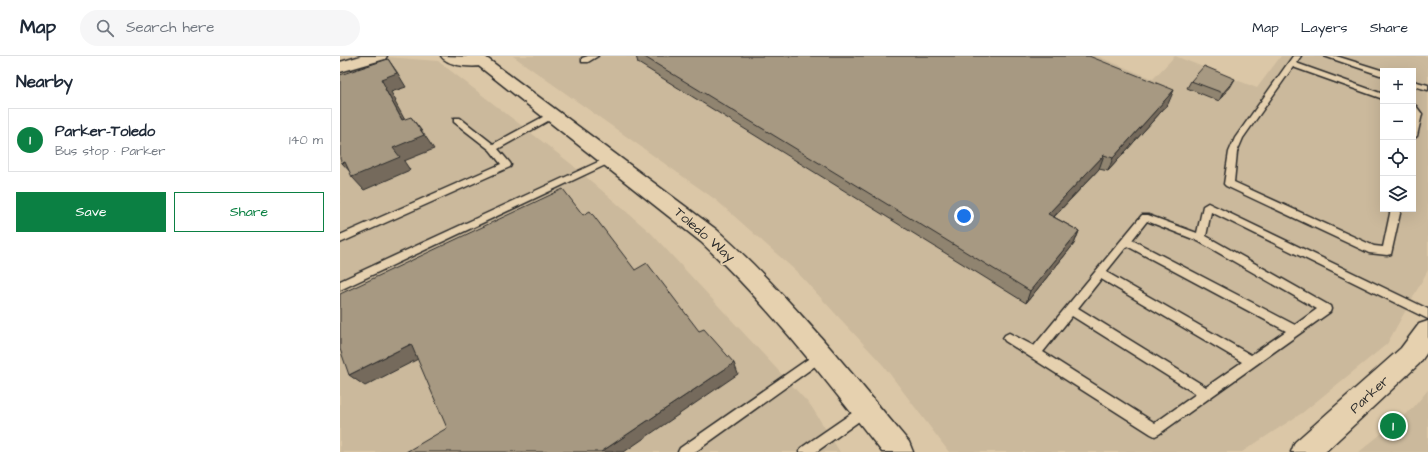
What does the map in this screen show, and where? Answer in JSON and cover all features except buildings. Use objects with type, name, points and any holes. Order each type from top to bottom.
[{"type":"main road","points":[[340,60],[355,56]]},
{"type":"main road","points":[[340,67],[379,56]]},
{"type":"main road","points":[[449,56],[455,59],[477,59]]},
{"type":"main road","name":"Toledo Way","points":[[477,59],[611,159],[709,236],[737,262],[821,355],[898,452]]},
{"type":"main road","name":"Parker","points":[[1305,452],[1410,356],[1428,331]]},
{"type":"lane","points":[[585,60],[594,56]]},
{"type":"lane","points":[[1298,56],[1239,138],[1233,152],[1229,184],[1373,250],[1387,251],[1395,212]]},
{"type":"lane","points":[[1328,56],[1380,72]]},
{"type":"lane","points":[[1292,64],[1380,96]]},
{"type":"lane","points":[[1416,84],[1428,88]]},
{"type":"lane","points":[[1416,112],[1418,114],[1416,123]]},
{"type":"lane","points":[[492,148],[552,115]]},
{"type":"lane","points":[[340,238],[507,165],[492,148],[456,120]]},
{"type":"lane","points":[[340,286],[611,159]]},
{"type":"lane","points":[[1201,238],[1208,206],[1428,314]]},
{"type":"lane","points":[[1009,338],[1155,430],[1326,309],[1201,238],[1145,217],[1035,353]]},
{"type":"lane","points":[[1125,241],[1295,330]]},
{"type":"lane","points":[[1099,273],[1251,361]]},
{"type":"lane","points":[[1070,309],[1206,394]]},
{"type":"lane","points":[[684,452],[821,355]]},
{"type":"lane","points":[[805,452],[865,410]]},
{"type":"shaded area","points":[[513,56],[1097,56],[1153,79],[1175,56],[1257,88],[1281,56],[1428,56],[1428,270],[1387,344],[1302,413],[1242,452],[949,452],[883,365],[796,271],[716,200]]},
{"type":"shaded area","points":[[387,57],[438,61],[570,163],[651,233],[811,406],[840,452],[340,452],[340,70]]},
{"type":"shaded area","points":[[1428,390],[1428,452],[1359,452],[1413,408]]},
{"type":"place","name":"Parker-Toledo","points":[[1393,426]]}]
